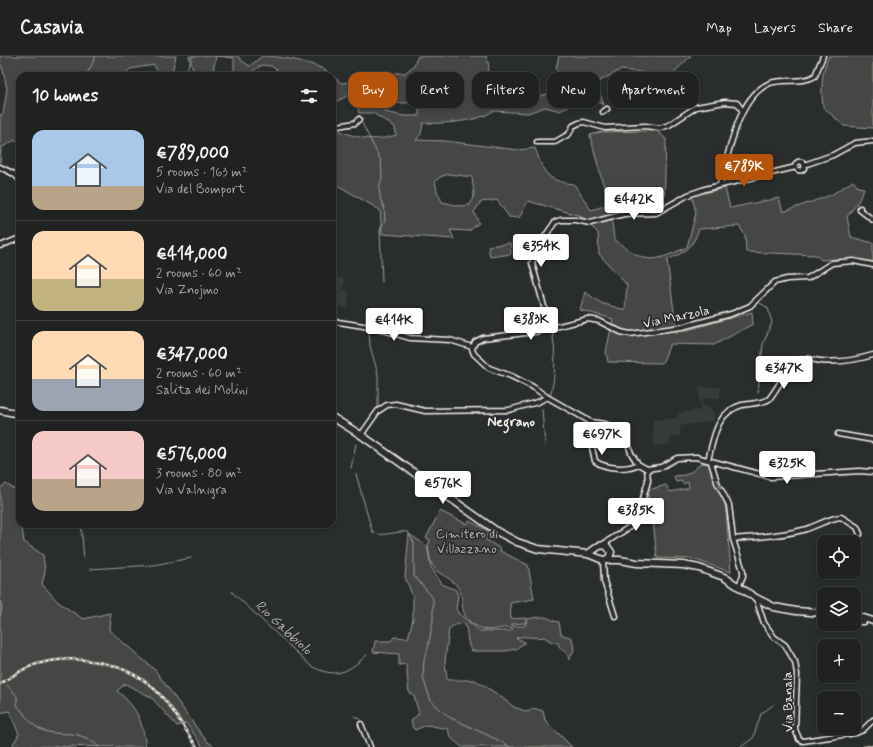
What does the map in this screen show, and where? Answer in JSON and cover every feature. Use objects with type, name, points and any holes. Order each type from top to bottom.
[{"type":"main road","points":[[0,410],[16,413]]},
{"type":"main road","points":[[336,419],[361,435],[505,536],[538,549],[588,554],[602,559],[620,560],[637,564],[699,568],[724,577],[739,585],[756,598],[780,609],[817,612]]},
{"type":"main road","points":[[588,554],[599,547]]},
{"type":"main road","points":[[599,547],[610,551],[620,560]]},
{"type":"main road","points":[[599,547],[596,554],[602,559]]},
{"type":"main road","points":[[602,559],[610,551]]},
{"type":"main road","points":[[861,621],[873,621]]},
{"type":"street","points":[[720,184],[742,110],[761,89],[769,84],[782,80],[800,80],[815,76],[823,56]]},
{"type":"street","points":[[537,142],[556,142],[569,134],[573,126],[584,122],[605,128],[645,126],[660,128],[669,125],[696,107],[725,102],[737,103],[742,110]]},
{"type":"street","points":[[336,126],[354,123],[359,119]]},
{"type":"street","points":[[550,328],[532,262],[537,248],[555,222],[561,220],[575,220],[590,223],[624,214],[656,213],[688,195],[720,184],[796,167],[796,163],[799,161],[804,165],[833,155],[855,142],[873,141]]},
{"type":"street","points":[[0,167],[16,176]]},
{"type":"street","points":[[860,208],[860,210],[873,220]]},
{"type":"street","points":[[0,246],[16,240]]},
{"type":"street","name":"Via Marzola","points":[[473,345],[478,340],[489,336],[526,334],[588,319],[598,321],[621,332],[630,334],[682,327],[731,314],[750,306],[775,282],[787,279],[808,278],[832,263],[853,261],[873,265]]},
{"type":"street","points":[[336,322],[376,328],[410,338],[450,340],[473,345],[474,354],[485,365],[518,380],[589,421],[605,424],[621,432],[627,440],[638,464],[647,469],[662,466],[683,457],[696,457],[770,477],[859,471],[873,472]]},
{"type":"street","points":[[739,585],[743,576],[743,571],[733,539],[729,505],[717,482],[710,461],[719,423],[726,412],[741,406],[769,399],[780,381],[798,360],[803,358],[828,362],[852,360],[873,355]]},
{"type":"street","points":[[361,435],[378,411],[387,405],[396,404],[425,411],[509,410],[538,402],[547,397]]},
{"type":"street","points":[[589,421],[588,428],[595,461],[600,464],[618,467],[633,468],[638,464]]},
{"type":"street","points":[[838,434],[873,440]]},
{"type":"street","points":[[599,547],[634,524],[637,520],[648,481],[647,469]]},
{"type":"street","points":[[733,539],[795,532],[818,526],[832,518],[841,516],[857,528],[860,534]]},
{"type":"street","points":[[610,551],[612,538]]},
{"type":"street","points":[[602,559],[604,581],[615,616]]},
{"type":"street","name":"Via Banala","points":[[756,598],[764,623],[774,637],[785,645],[795,662],[797,674],[795,729],[799,739],[803,741],[856,733],[863,730],[873,720]]},
{"type":"street","points":[[361,724],[370,747]]},
{"type":"shaded area","points":[[336,277],[344,278],[343,290],[349,291],[348,308],[339,307],[338,317],[336,317]]},
{"type":"shaded area","points":[[699,387],[720,387],[720,398],[702,398],[703,407],[710,407],[714,414],[714,421],[680,426],[680,436],[670,437],[670,444],[654,446],[653,420],[677,418],[677,413],[700,410]]},
{"type":"green space","points":[[0,56],[176,56],[172,72],[158,72],[154,65],[130,69],[127,72],[16,72],[16,141],[1,148],[0,163],[0,115],[3,114],[7,89],[2,66],[0,65]]},
{"type":"green space","points":[[189,56],[216,56],[213,72],[190,72],[193,69]]},
{"type":"green space","points":[[216,56],[238,56],[242,61],[250,66],[262,56],[292,59],[321,68],[327,72],[280,72],[271,66],[262,65],[254,70],[254,72],[234,72],[234,58]]},
{"type":"green space","points":[[418,56],[486,56],[489,66],[488,72],[472,72],[472,108],[539,108],[539,97],[547,94],[547,108],[528,113],[493,111],[479,118],[469,120],[449,123],[423,123],[421,134],[416,140],[445,141],[518,150],[535,148],[547,174],[551,178],[564,183],[574,184],[591,210],[611,204],[602,181],[590,135],[601,132],[657,131],[666,139],[664,208],[611,214],[614,239],[641,257],[649,259],[656,259],[675,253],[687,247],[696,213],[692,196],[725,188],[730,208],[779,198],[783,212],[831,195],[853,181],[858,187],[864,188],[858,202],[847,217],[851,237],[873,243],[873,266],[836,259],[821,260],[816,255],[746,252],[745,235],[739,226],[699,229],[688,249],[667,260],[677,333],[752,312],[753,324],[714,345],[670,344],[662,363],[608,362],[606,352],[613,319],[580,310],[585,292],[601,303],[625,310],[627,285],[599,254],[598,233],[581,216],[528,201],[519,218],[509,217],[497,200],[481,202],[474,212],[479,223],[469,231],[450,230],[454,239],[382,234],[380,210],[336,184],[336,129],[347,134],[371,139],[380,139],[396,135],[395,127],[373,113],[359,113],[358,108],[387,108],[385,112],[404,116],[419,116],[419,108],[464,108],[464,72],[406,72],[414,65]],"holes":[[[449,174],[472,177],[474,195],[470,205],[460,206],[442,202],[437,191],[435,181],[440,177]]]},
{"type":"green space","points":[[559,56],[691,56],[674,72],[641,72],[620,70],[616,72],[608,72],[608,76],[600,81],[600,72],[558,72],[556,68]]},
{"type":"green space","points":[[829,56],[873,56],[873,128],[844,126],[823,107],[822,81],[824,68]]},
{"type":"green space","points":[[406,72],[406,103],[398,103],[398,73]]},
{"type":"green space","points":[[336,79],[341,83],[348,82],[348,96],[336,101]]},
{"type":"green space","points":[[600,94],[604,105],[600,103]]},
{"type":"green space","points":[[549,108],[566,108],[560,111]]},
{"type":"green space","points":[[510,243],[511,254],[490,257],[488,246]]},
{"type":"green space","points":[[701,463],[709,464],[715,483],[723,495],[726,511],[731,572],[693,559],[657,558],[653,520],[649,519],[648,490],[666,485],[670,492],[689,488],[688,482],[683,484],[681,481],[676,482],[674,476],[685,475],[694,470]]},
{"type":"green space","points":[[6,484],[16,490],[16,505],[14,513],[16,517],[16,528],[22,528],[24,542],[43,555],[45,572],[42,584],[58,602],[83,619],[110,613],[109,630],[155,670],[201,734],[215,747],[203,747],[186,723],[177,726],[151,697],[125,684],[117,691],[130,703],[138,716],[141,722],[146,747],[12,746],[19,734],[9,711],[0,713],[0,488]]},
{"type":"green space","name":"Cimitero di Villazzano","points":[[440,511],[467,524],[469,521],[489,531],[485,539],[501,549],[500,551],[528,565],[534,599],[510,603],[511,619],[526,618],[526,622],[527,619],[544,617],[559,622],[561,634],[572,638],[574,650],[569,660],[567,653],[561,649],[557,642],[552,642],[544,637],[522,637],[516,638],[525,642],[516,649],[505,651],[472,651],[469,645],[467,630],[464,623],[455,625],[449,629],[445,661],[447,680],[475,680],[514,707],[528,712],[533,708],[543,711],[545,720],[572,747],[462,747],[450,737],[448,729],[427,725],[415,730],[413,728],[411,721],[419,713],[414,696],[409,692],[406,664],[399,665],[399,654],[373,652],[375,641],[391,641],[394,637],[408,638],[413,619],[413,597],[405,577],[409,534],[427,546],[431,567],[442,584],[456,590],[458,596],[456,609],[459,614],[480,631],[510,631],[513,629],[506,628],[487,630],[474,625],[464,614],[460,591],[457,586],[433,566],[428,549],[430,540],[426,538]],"holes":[[[526,623],[525,626],[512,626],[512,624]]]},
{"type":"waterway","name":"Rio Gabbiolo","points":[[88,72],[96,56]]},
{"type":"waterway","points":[[186,72],[193,56]]},
{"type":"waterway","points":[[362,123],[381,161],[382,177],[379,189],[381,201],[384,207],[385,220],[380,230],[382,282]]},
{"type":"waterway","points":[[758,392],[763,344],[772,323],[768,308],[760,303]]},
{"type":"waterway","points":[[369,330],[370,346],[378,374],[378,407],[373,415]]},
{"type":"waterway","points":[[550,396],[555,364],[552,331]]},
{"type":"waterway","points":[[542,409],[545,446]]},
{"type":"waterway","points":[[351,468],[356,444]]},
{"type":"waterway","points":[[356,474],[372,531],[379,534],[408,532],[414,543],[414,576],[433,598],[433,620],[428,648],[424,660],[423,678],[431,701],[449,717],[510,747]]},
{"type":"waterway","name":"Rio Gabbiolo","points":[[81,528],[84,559]]},
{"type":"waterway","name":"Rio Gabbiolo","points":[[90,569],[154,565],[191,558]]},
{"type":"waterway","name":"Rio Gabbiolo","points":[[232,592],[311,666],[327,672],[341,672],[347,670],[367,655]]},
{"type":"waterway","points":[[0,598],[2,609],[0,616]]},
{"type":"waterway","points":[[755,610],[761,622]]},
{"type":"waterway","points":[[776,641],[779,644]]},
{"type":"waterway","points":[[7,685],[17,696],[17,705],[35,726],[53,733],[83,736],[91,740],[99,747]]},
{"type":"waterway","points":[[741,747],[753,738],[761,714],[773,705]]},
{"type":"waterway","points":[[354,716],[361,720]]},
{"type":"railway","points":[[0,684],[30,666],[55,660],[84,660],[113,666],[140,678],[158,692],[197,747]]},
{"type":"railway","points":[[863,747],[873,746]]},
{"type":"district","name":"Negrano","points":[[511,421]]}]
